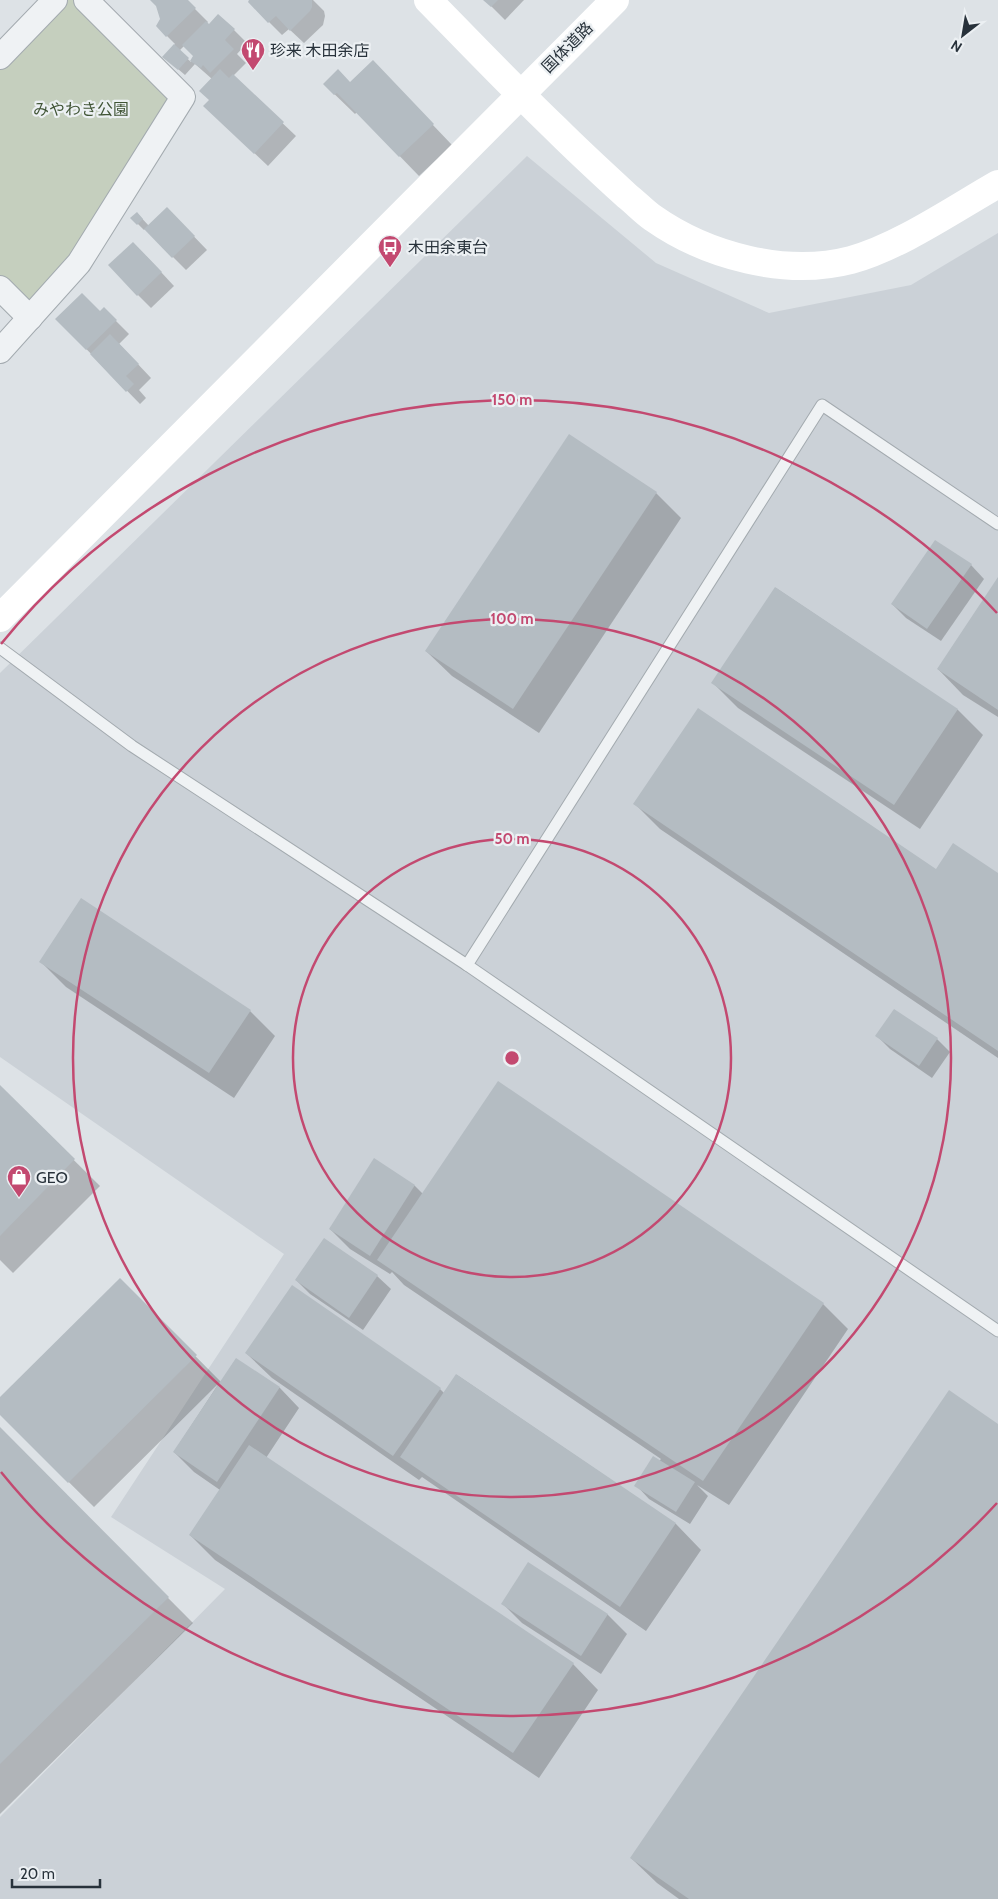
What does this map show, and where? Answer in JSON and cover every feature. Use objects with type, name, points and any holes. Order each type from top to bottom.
[{"type":"street","points":[[0,56],[56,0]]},
{"type":"street","points":[[0,351],[79,263],[183,97],[86,0]]},
{"type":"street","points":[[428,0],[598,170],[653,218],[704,247],[752,262],[808,266],[850,260],[919,230],[998,184]]},
{"type":"street","name":"国体道路","points":[[0,618],[614,0]]},
{"type":"street","points":[[0,288],[30,318]]},
{"type":"lane","points":[[467,965],[822,405],[998,524]]},
{"type":"lane","points":[[0,648],[132,746],[467,965],[998,1331]]},
{"type":"shaded area","points":[[527,156],[656,263],[769,313],[911,285],[998,233],[998,1899],[0,1899],[0,1817],[225,1589],[111,1517],[284,1254],[0,1057],[0,673]]},
{"type":"green space","name":"みやわき公園","points":[[55,0],[86,0],[183,97],[30,318],[0,288],[0,57]]},
{"type":"building","points":[[150,0],[188,0],[196,8],[166,37],[156,26],[160,19],[156,6]]},
{"type":"building","points":[[249,0],[312,0],[312,7],[290,31],[276,16],[268,23],[248,2]]},
{"type":"building","points":[[483,0],[498,0],[491,7]]},
{"type":"building","points":[[218,14],[235,29],[225,40],[234,49],[210,73],[203,65],[201,68],[190,61],[193,56],[182,45],[206,21],[209,24]]},
{"type":"building","points":[[174,44],[189,58],[178,70],[162,57]]},
{"type":"building","points":[[373,60],[434,124],[399,157],[337,93],[334,95],[323,84],[338,69],[350,82]]},
{"type":"building","points":[[220,69],[229,78],[233,74],[284,122],[254,154],[203,106],[209,100],[199,91]]},
{"type":"building","points":[[167,207],[195,236],[172,258],[144,229]]},
{"type":"building","points":[[137,212],[143,219],[137,225],[130,218]]},
{"type":"building","points":[[133,242],[162,272],[137,296],[108,265]]},
{"type":"building","points":[[82,293],[100,311],[104,307],[117,320],[86,350],[55,319]]},
{"type":"building","points":[[110,334],[139,364],[126,376],[134,384],[126,392],[90,354]]},
{"type":"building","points":[[569,434],[657,492],[513,709],[425,651]]},
{"type":"building","points":[[935,540],[972,564],[927,629],[891,604]]},
{"type":"building","points":[[998,577],[998,710],[937,669]]},
{"type":"building","points":[[775,587],[958,709],[894,805],[711,683]]},
{"type":"building","points":[[698,708],[936,869],[953,843],[998,873],[998,1051],[633,804]]},
{"type":"building","points":[[81,898],[251,1010],[209,1073],[39,962]]},
{"type":"building","points":[[894,1009],[938,1038],[919,1066],[875,1036]]},
{"type":"building","points":[[498,1081],[824,1303],[703,1481],[377,1260]]},
{"type":"building","name":"GEO","points":[[0,1085],[75,1159],[0,1236]]},
{"type":"building","points":[[374,1158],[415,1185],[370,1256],[329,1229]]},
{"type":"building","points":[[324,1238],[378,1275],[349,1318],[295,1280]]},
{"type":"building","points":[[120,1278],[197,1355],[68,1483],[0,1415],[0,1397]]},
{"type":"building","points":[[292,1285],[441,1388],[393,1456],[245,1353]]},
{"type":"building","points":[[236,1358],[280,1387],[217,1482],[173,1452]]},
{"type":"building","points":[[456,1374],[676,1523],[620,1607],[400,1457]]},
{"type":"building","points":[[949,1390],[998,1424],[998,1899],[689,1899],[630,1858]]},
{"type":"building","points":[[0,1427],[169,1597],[0,1764]]},
{"type":"building","points":[[249,1445],[574,1663],[513,1753],[189,1535]]},
{"type":"building","points":[[653,1456],[695,1482],[676,1512],[634,1486]]},
{"type":"building","points":[[528,1562],[608,1614],[581,1656],[501,1604]]},
{"type":"place","name":"珍来 木田余店","points":[[253,71]]},
{"type":"place","name":"木田余東台","points":[[390,268]]},
{"type":"place","name":"GEO","points":[[19,1198]]}]
